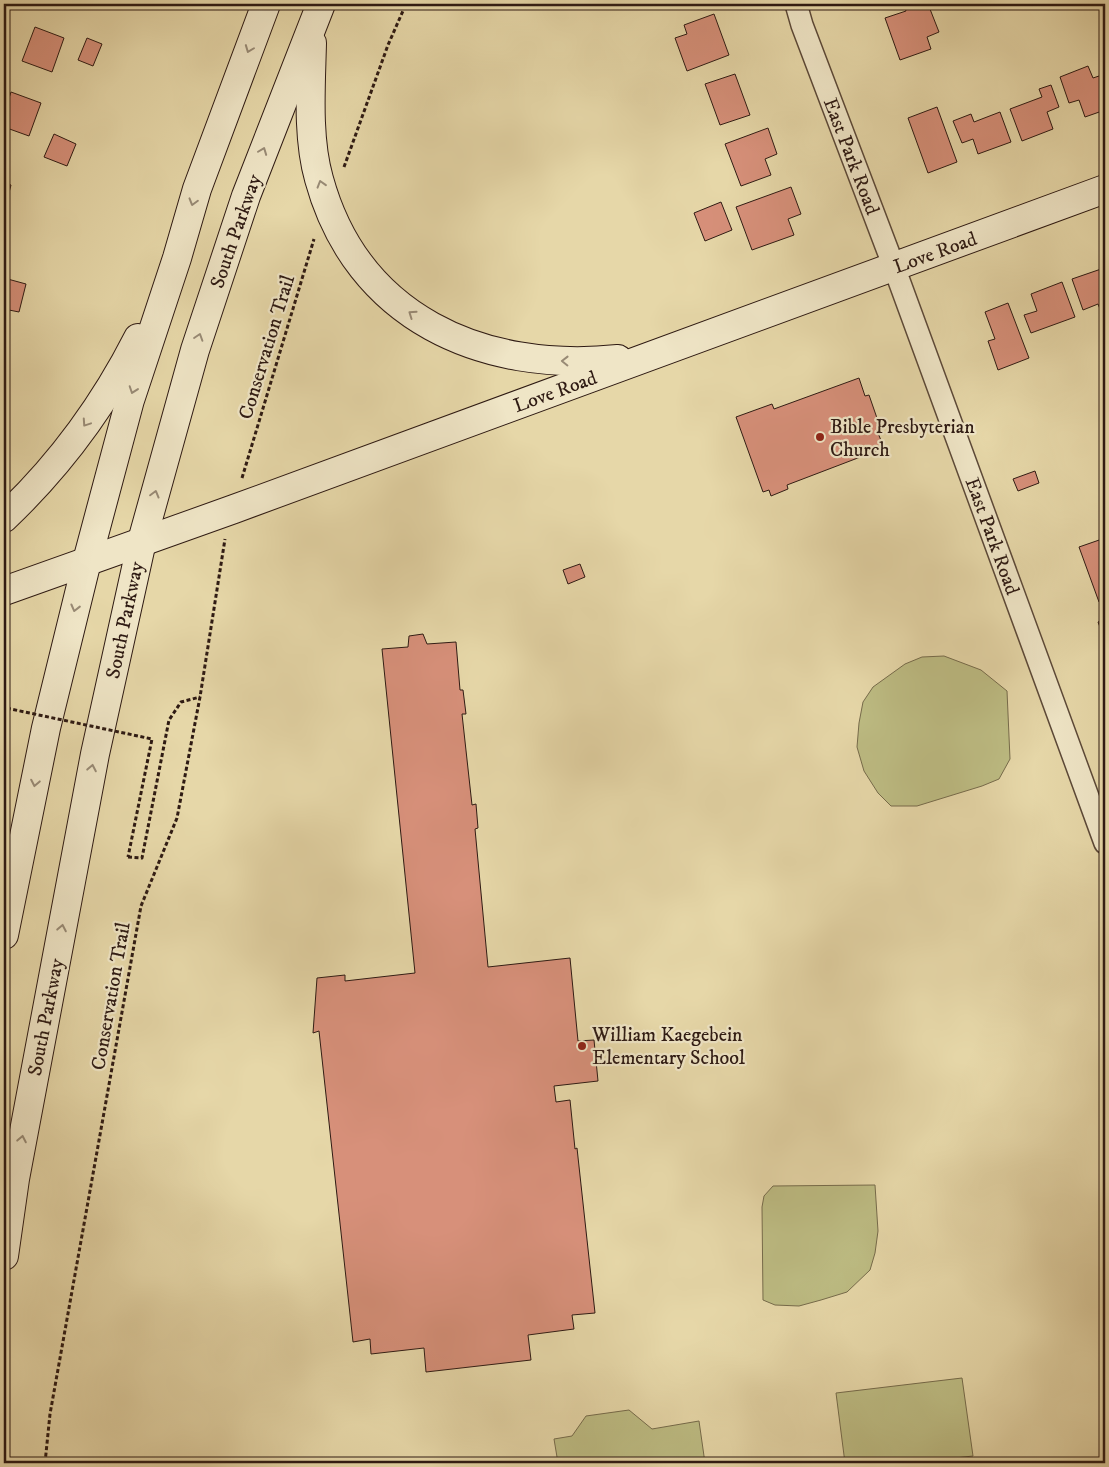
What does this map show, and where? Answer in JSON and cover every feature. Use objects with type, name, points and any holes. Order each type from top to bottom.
[{"type":"main road","points":[[4,935],[46,728],[87,561],[130,400],[177,258],[197,189],[266,4]]},
{"type":"main road","points":[[316,14],[311,82],[313,144],[318,177],[328,207],[347,246],[370,277],[399,305],[430,326],[463,342],[507,354],[555,361],[596,362],[649,356]]},
{"type":"main road","name":"South Parkway","points":[[4,1256],[15,1179],[95,754],[142,541],[195,350],[246,196],[316,14]]},
{"type":"main road","name":"Love Road","points":[[4,592],[1105,189]]},
{"type":"main road","points":[[4,518],[30,493],[68,449],[106,393],[135,344],[177,258]]},
{"type":"street","name":"East Park Road","points":[[796,4],[1105,843]]},
{"type":"path","points":[[341,176],[388,45],[406,4]]},
{"type":"path","name":"Conservation Trail","points":[[240,485],[316,235]]},
{"type":"path","name":"Conservation Trail","points":[[45,1463],[50,1414],[142,906],[177,818],[200,697],[225,541]]},
{"type":"path","points":[[4,720],[6,708],[152,739],[128,857],[142,858],[169,720],[181,702],[200,697]]},
{"type":"shaded area","points":[[944,656],[981,670],[1007,691],[1010,759],[999,779],[982,786],[917,806],[891,806],[878,793],[864,771],[857,747],[863,702],[873,687],[905,664],[922,657]]},
{"type":"shaded area","points":[[875,1185],[878,1231],[870,1270],[847,1292],[821,1300],[799,1306],[775,1305],[763,1300],[762,1207],[764,1196],[773,1186]]},
{"type":"shaded area","points":[[962,1378],[973,1456],[908,1463],[845,1463],[836,1393]]},
{"type":"shaded area","points":[[629,1410],[652,1429],[699,1421],[705,1463],[558,1463],[554,1439],[572,1436],[586,1416]]},
{"type":"building","points":[[904,4],[928,4],[939,32],[927,37],[931,49],[900,60],[885,18],[906,11]]},
{"type":"building","points":[[714,14],[729,55],[687,71],[675,38],[687,34],[684,25]]},
{"type":"building","points":[[35,27],[64,38],[52,72],[22,61]]},
{"type":"building","points":[[87,38],[102,44],[93,66],[78,60]]},
{"type":"building","points":[[1088,66],[1093,78],[1105,74],[1105,110],[1085,117],[1079,100],[1069,103],[1060,77]]},
{"type":"building","points":[[735,74],[750,115],[720,125],[705,84]]},
{"type":"building","points":[[1051,85],[1059,107],[1047,112],[1053,129],[1022,141],[1010,109],[1042,97],[1039,89]]},
{"type":"building","points":[[11,92],[41,103],[29,136],[4,127],[4,113]]},
{"type":"building","points":[[937,107],[957,162],[928,173],[908,118]]},
{"type":"building","points":[[1000,112],[1011,142],[978,154],[973,139],[962,143],[953,121],[971,114],[974,122]]},
{"type":"building","points":[[768,128],[777,154],[765,159],[771,175],[741,186],[725,144]]},
{"type":"building","points":[[54,134],[76,144],[67,166],[44,157]]},
{"type":"building","points":[[4,183],[11,185],[4,212]]},
{"type":"building","points":[[791,187],[801,214],[788,219],[794,235],[752,250],[736,207]]},
{"type":"building","points":[[721,202],[732,230],[705,241],[694,213]]},
{"type":"building","points":[[1104,268],[1105,313],[1102,314],[1098,304],[1083,310],[1072,279]]},
{"type":"building","points":[[4,278],[26,284],[19,312],[4,309]]},
{"type":"building","points":[[1062,282],[1075,317],[1031,333],[1024,315],[1037,311],[1031,294]]},
{"type":"building","points":[[1008,303],[1029,358],[998,370],[988,341],[995,339],[985,312]]},
{"type":"building","points":[[859,378],[865,396],[869,395],[881,432],[878,433],[884,448],[787,485],[788,489],[771,496],[769,490],[763,492],[736,417],[772,404],[774,409]]},
{"type":"building","points":[[1035,471],[1039,483],[1018,491],[1013,479]]},
{"type":"building","points":[[1105,538],[1105,600],[1099,602],[1079,547]]},
{"type":"building","points":[[580,564],[585,577],[568,584],[563,570]]},
{"type":"building","points":[[1105,619],[1105,640],[1098,622]]},
{"type":"building","points":[[423,634],[427,644],[456,642],[460,690],[463,690],[466,714],[462,714],[472,805],[476,804],[478,828],[475,829],[488,967],[570,958],[578,1041],[594,1040],[598,1081],[554,1086],[556,1102],[570,1100],[595,1313],[572,1315],[574,1329],[528,1335],[531,1360],[426,1372],[424,1348],[371,1354],[370,1339],[353,1342],[319,1031],[313,1033],[317,978],[345,975],[345,981],[415,973],[382,649],[408,647],[409,636]]},
{"type":"place","name":"Bible Presbyterian Church","points":[[820,437]]},
{"type":"place","name":"William Kaegebein Elementary School","points":[[582,1046]]}]
